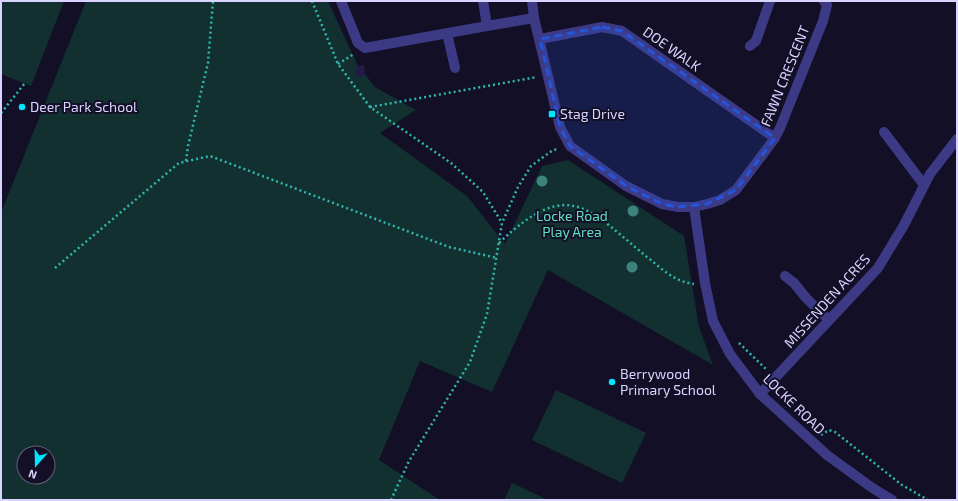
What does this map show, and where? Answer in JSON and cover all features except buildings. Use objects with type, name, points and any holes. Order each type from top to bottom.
[{"type":"street","points":[[341,1],[358,43],[365,48],[534,18]]},
{"type":"street","points":[[483,1],[487,26]]},
{"type":"street","name":"FAWN CRESCENT","points":[[532,1],[534,18],[560,127],[570,146],[626,186],[662,204],[678,207],[694,207],[720,200],[736,190],[775,138],[823,21],[827,5],[824,1]]},
{"type":"street","points":[[750,46],[756,41],[770,1]]},
{"type":"street","name":"DOE WALK","points":[[540,39],[602,27],[622,31],[775,138]]},
{"type":"street","points":[[447,33],[455,68]]},
{"type":"street","points":[[884,132],[924,185]]},
{"type":"street","name":"MISSENDEN ACRES","points":[[760,394],[878,268],[904,225],[930,174],[955,146]]},
{"type":"street","name":"LOCKE ROAD","points":[[694,207],[705,283],[713,321],[730,354],[760,394],[814,443],[871,487],[892,500]]},
{"type":"street","points":[[785,276],[794,283],[807,299],[829,320]]},
{"type":"path","points":[[186,161],[188,146],[208,63],[213,1]]},
{"type":"path","points":[[312,1],[338,64],[370,107],[451,163],[483,192],[502,223]]},
{"type":"path","points":[[338,64],[365,48]]},
{"type":"path","points":[[370,107],[548,75]]},
{"type":"path","points":[[1,113],[25,83]]},
{"type":"path","points":[[391,500],[409,462],[470,362],[487,314],[502,223],[518,187],[532,166],[553,150],[570,146]]},
{"type":"path","points":[[55,268],[179,163],[210,156],[448,247],[497,258]]},
{"type":"path","points":[[499,244],[522,222],[535,214],[554,206],[571,205],[594,215],[614,228],[642,253],[679,280],[694,284],[705,283]]},
{"type":"path","points":[[736,340],[775,378]]},
{"type":"path","points":[[814,443],[824,432],[828,430],[835,432],[902,485],[928,500]]},
{"type":"highlighted area","points":[[602,27],[622,31],[775,138],[736,190],[707,204],[678,207],[662,204],[626,186],[570,146],[560,127],[540,39]]},
{"type":"green space","points":[[1,1],[64,1],[31,86],[1,74]]},
{"type":"green space","name":"Locke Road Play Area","points":[[86,1],[328,1],[357,64],[375,87],[416,110],[380,133],[467,196],[505,244],[542,166],[568,160],[684,236],[699,327],[713,365],[548,270],[492,392],[420,361],[379,460],[440,500],[1,500],[1,213]]},
{"type":"green space","points":[[556,390],[646,433],[622,483],[532,440]]},
{"type":"green space","points":[[512,483],[548,500],[504,500]]},
{"type":"place","name":"Deer Park School","points":[[22,107]]},
{"type":"place","name":"Stag Drive","points":[[552,114]]},
{"type":"place","name":"Berrywood Primary School","points":[[612,382]]}]
